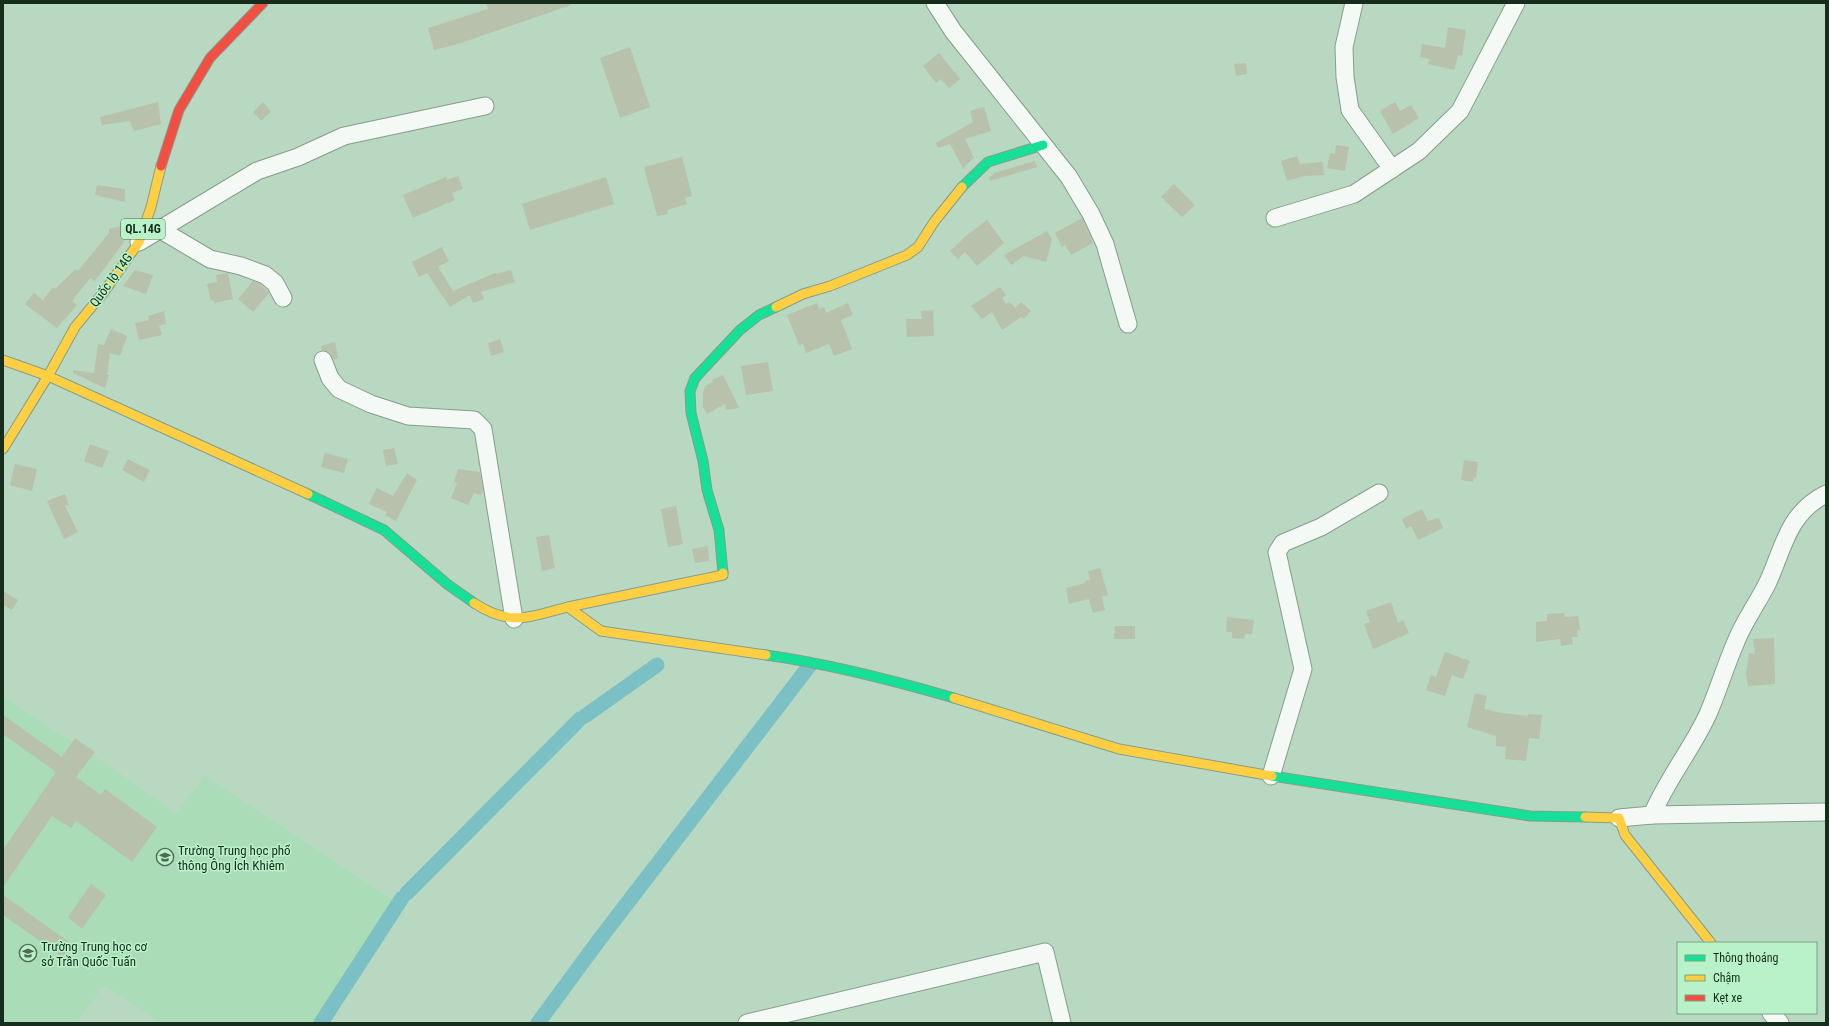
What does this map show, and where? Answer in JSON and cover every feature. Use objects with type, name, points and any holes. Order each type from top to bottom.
[{"type":"street","name":"Quốc lộ 14G","points":[[3,449],[48,376],[75,327],[104,292],[139,242],[179,110],[210,58],[263,3]]},
{"type":"street","points":[[935,3],[953,31],[1069,177],[1091,214],[1105,244],[1128,324]]},
{"type":"street","points":[[1354,3],[1344,47],[1345,76],[1350,110],[1392,169]]},
{"type":"street","points":[[1275,218],[1354,194],[1419,151],[1460,111],[1516,3]]},
{"type":"street","points":[[139,242],[257,171],[298,156],[344,136],[485,106]]},
{"type":"street","points":[[3,360],[48,376],[370,522],[384,530],[470,602],[498,618],[514,619],[723,575],[719,530],[707,490],[704,462],[691,413],[690,391],[695,378],[740,330],[759,315],[803,294],[830,286],[907,255],[918,247],[934,222],[965,183],[988,162],[1043,145]]},
{"type":"street","points":[[161,230],[210,259],[241,266],[265,275],[275,283],[282,298]]},
{"type":"street","points":[[323,360],[330,378],[339,389],[349,396],[408,416],[474,420],[483,429],[514,619]]},
{"type":"street","points":[[1271,776],[1304,669],[1277,552],[1283,542],[1321,527],[1379,493]]},
{"type":"street","points":[[1652,814],[1676,767],[1695,740],[1708,713],[1735,643],[1768,582],[1782,543],[1798,516],[1810,504],[1826,494]]},
{"type":"street","points":[[568,607],[601,631],[813,662],[910,685],[1119,749],[1271,776],[1530,816],[1619,818],[1652,814],[1826,812]]},
{"type":"street","points":[[1619,818],[1625,835],[1710,942]]},
{"type":"street","points":[[747,1023],[1045,952],[1062,1023]]},
{"type":"street","points":[[1772,1014],[1780,1023]]},
{"type":"path","points":[[1299,651],[1353,648]]},
{"type":"shaded area","name":"Trường Trung học phổ thông Ông Ích Khiêm","points":[[3,696],[117,771],[176,814],[204,776],[393,900],[314,1023],[161,1023],[104,985],[77,1023],[3,1023]]},
{"type":"building","points":[[486,3],[570,3],[571,5],[458,44],[434,50],[428,28],[488,9]]},
{"type":"building","points":[[1448,27],[1466,30],[1462,56],[1458,55],[1454,70],[1428,64],[1429,59],[1420,57],[1422,44],[1445,48]]},
{"type":"building","points":[[630,47],[650,107],[620,118],[600,58]]},
{"type":"building","points":[[939,53],[960,79],[949,88],[941,79],[936,83],[923,66]]},
{"type":"building","points":[[1246,63],[1247,74],[1236,76],[1234,64]]},
{"type":"building","points":[[158,102],[161,124],[134,131],[130,121],[102,125],[100,117]]},
{"type":"building","points":[[263,102],[271,112],[261,121],[253,112]]},
{"type":"building","points":[[1395,102],[1400,111],[1411,105],[1419,118],[1393,134],[1380,111]]},
{"type":"building","points":[[984,107],[991,131],[965,139],[974,158],[963,168],[950,144],[938,148],[936,143],[973,122],[970,111]]},
{"type":"building","points":[[1336,145],[1349,147],[1345,171],[1327,168],[1330,153],[1335,154]]},
{"type":"building","points":[[1297,156],[1300,164],[1323,162],[1324,175],[1304,176],[1287,181],[1281,161]]},
{"type":"building","points":[[682,157],[692,196],[685,198],[687,204],[667,210],[668,214],[657,216],[644,167]]},
{"type":"building","points":[[1035,161],[1037,167],[990,181],[989,178],[994,173]]},
{"type":"building","points":[[458,176],[463,189],[452,193],[455,200],[413,218],[403,195],[446,177],[447,180]]},
{"type":"building","points":[[606,177],[614,204],[530,230],[522,204]]},
{"type":"building","points":[[1174,184],[1195,205],[1182,217],[1161,197]]},
{"type":"building","points":[[97,185],[125,189],[125,202],[95,195]]},
{"type":"building","points":[[1082,218],[1093,243],[1071,255],[1065,245],[1062,247],[1055,233]]},
{"type":"building","points":[[987,220],[1004,243],[977,266],[965,252],[958,259],[950,251],[966,236]]},
{"type":"building","points":[[121,226],[124,242],[95,281],[90,278],[72,301],[77,305],[57,328],[25,304],[34,293],[43,300],[53,287],[55,289],[76,269],[78,271],[109,233],[109,229]]},
{"type":"building","points":[[1047,231],[1052,239],[1046,262],[1024,256],[1011,265],[1004,255]]},
{"type":"building","points":[[442,247],[449,261],[438,267],[453,291],[495,273],[511,270],[515,282],[481,292],[484,299],[473,303],[470,295],[450,307],[427,273],[419,277],[412,262]]},
{"type":"building","points":[[135,270],[153,275],[146,294],[123,286]]},
{"type":"building","points":[[228,273],[233,299],[214,303],[214,300],[211,301],[207,284],[217,282],[216,275]]},
{"type":"building","points":[[253,281],[260,284],[269,293],[253,312],[238,299]]},
{"type":"building","points":[[1000,287],[1006,295],[1002,298],[1006,304],[1010,302],[1015,308],[1021,302],[1031,311],[1024,319],[1021,317],[1002,330],[992,312],[982,319],[971,306]]},
{"type":"building","points":[[817,303],[819,309],[824,307],[826,313],[848,303],[853,315],[841,320],[852,349],[834,356],[829,344],[806,353],[803,344],[799,345],[787,315]]},
{"type":"building","points":[[933,310],[934,336],[907,337],[906,319],[922,319],[921,311]]},
{"type":"building","points":[[164,311],[166,324],[159,326],[162,335],[139,340],[135,323],[149,320],[148,316]]},
{"type":"building","points":[[111,329],[127,336],[120,356],[110,353],[107,375],[109,375],[105,388],[73,373],[73,370],[94,373],[98,344],[104,345]]},
{"type":"building","points":[[500,339],[504,352],[491,356],[488,343]]},
{"type":"building","points":[[335,342],[338,358],[334,360],[330,352],[322,350],[321,346]]},
{"type":"building","points":[[768,362],[773,391],[746,395],[741,366]]},
{"type":"building","points":[[723,375],[739,408],[726,410],[725,404],[707,414],[703,407],[703,393],[705,386],[713,382],[712,380]]},
{"type":"building","points":[[90,444],[109,451],[102,468],[84,461]]},
{"type":"building","points":[[394,448],[398,464],[386,466],[383,450]]},
{"type":"building","points":[[325,453],[348,459],[344,473],[321,467]]},
{"type":"building","points":[[128,459],[150,470],[144,482],[122,470]]},
{"type":"building","points":[[1464,460],[1478,462],[1476,478],[1474,477],[1473,482],[1461,480]]},
{"type":"building","points":[[15,464],[37,469],[32,491],[10,485]]},
{"type":"building","points":[[458,469],[480,472],[483,490],[481,495],[474,493],[468,505],[451,498],[457,483],[454,482]]},
{"type":"building","points":[[407,473],[417,480],[396,521],[385,515],[387,512],[369,504],[377,488],[393,496]]},
{"type":"building","points":[[65,494],[69,505],[65,506],[78,532],[64,539],[47,501]]},
{"type":"building","points":[[676,506],[683,544],[668,547],[661,509]]},
{"type":"building","points":[[1422,509],[1428,521],[1439,518],[1443,528],[1418,540],[1411,526],[1406,529],[1402,519]]},
{"type":"building","points":[[549,535],[555,568],[542,571],[536,537]]},
{"type":"building","points":[[708,546],[709,561],[695,563],[692,549]]},
{"type":"building","points":[[1100,568],[1108,595],[1102,597],[1105,610],[1093,613],[1089,599],[1069,604],[1066,588],[1085,583],[1085,581],[1090,580],[1088,571]]},
{"type":"building","points":[[3,591],[18,600],[12,610],[3,605]]},
{"type":"building","points":[[1391,602],[1398,623],[1403,620],[1409,633],[1373,649],[1364,624],[1370,622],[1366,611]]},
{"type":"building","points":[[1564,613],[1565,617],[1578,616],[1580,630],[1577,630],[1578,637],[1572,637],[1573,644],[1561,646],[1560,639],[1536,642],[1536,622],[1547,621],[1547,614]]},
{"type":"building","points":[[1227,617],[1254,620],[1252,634],[1245,634],[1244,639],[1232,638],[1232,632],[1226,632]]},
{"type":"building","points":[[1115,626],[1135,626],[1135,639],[1114,639]]},
{"type":"building","points":[[1774,638],[1775,684],[1748,686],[1746,674],[1749,653],[1755,654],[1753,639]]},
{"type":"building","points":[[1445,652],[1470,661],[1463,679],[1452,675],[1445,696],[1426,690],[1431,675],[1436,677]]},
{"type":"building","points":[[1475,693],[1487,696],[1484,709],[1501,713],[1528,716],[1528,714],[1542,715],[1539,739],[1529,738],[1526,761],[1505,759],[1506,747],[1496,746],[1496,736],[1467,727]]},
{"type":"building","points":[[3,715],[62,757],[75,738],[95,752],[76,777],[101,795],[105,789],[157,827],[132,862],[76,821],[71,828],[52,816],[3,887],[3,850],[56,772],[3,734]]},
{"type":"building","points":[[91,884],[106,895],[82,929],[68,917]]},
{"type":"building","points":[[3,895],[73,945],[64,958],[3,915]]},
{"type":"waterway","points":[[585,716],[657,665]]},
{"type":"waterway","points":[[538,1023],[599,940],[810,665]]},
{"type":"waterway","points":[[407,893],[580,719]]},
{"type":"waterway","points":[[321,1023],[402,898]]},
{"type":"traffic: fast","points":[[962,187],[988,162],[1043,145]]},
{"type":"traffic: fast","points":[[723,573],[719,530],[707,490],[703,461],[691,413],[690,391],[695,378],[740,330],[759,315],[776,307]]},
{"type":"traffic: fast","points":[[308,494],[384,530],[447,584],[474,603]]},
{"type":"traffic: fast","points":[[766,655],[861,673],[954,698]]},
{"type":"traffic: fast","points":[[1272,776],[1530,816],[1585,817]]},
{"type":"traffic: slow","points":[[3,449],[48,376],[75,327],[104,292],[139,242],[151,207],[161,166]]},
{"type":"traffic: slow","points":[[776,307],[803,294],[830,286],[907,255],[918,247],[934,222],[962,187]]},
{"type":"traffic: slow","points":[[3,360],[48,376],[308,494]]},
{"type":"traffic: slow","points":[[568,607],[723,575],[723,573]]},
{"type":"traffic: slow","points":[[474,603],[499,615],[520,618],[568,607],[601,631],[766,655]]},
{"type":"traffic: slow","points":[[954,698],[1119,749],[1272,776]]},
{"type":"traffic: slow","points":[[1585,817],[1619,818],[1625,835],[1710,942]]},
{"type":"traffic: jam","points":[[161,166],[179,110],[210,58],[263,3]]},
{"type":"place","name":"Trường Trung học phổ thông Ông Ích Khiêm","points":[[165,857]]},
{"type":"place","name":"Trường Trung học cơ sở Trần Quốc Tuấn","points":[[28,953]]}]
